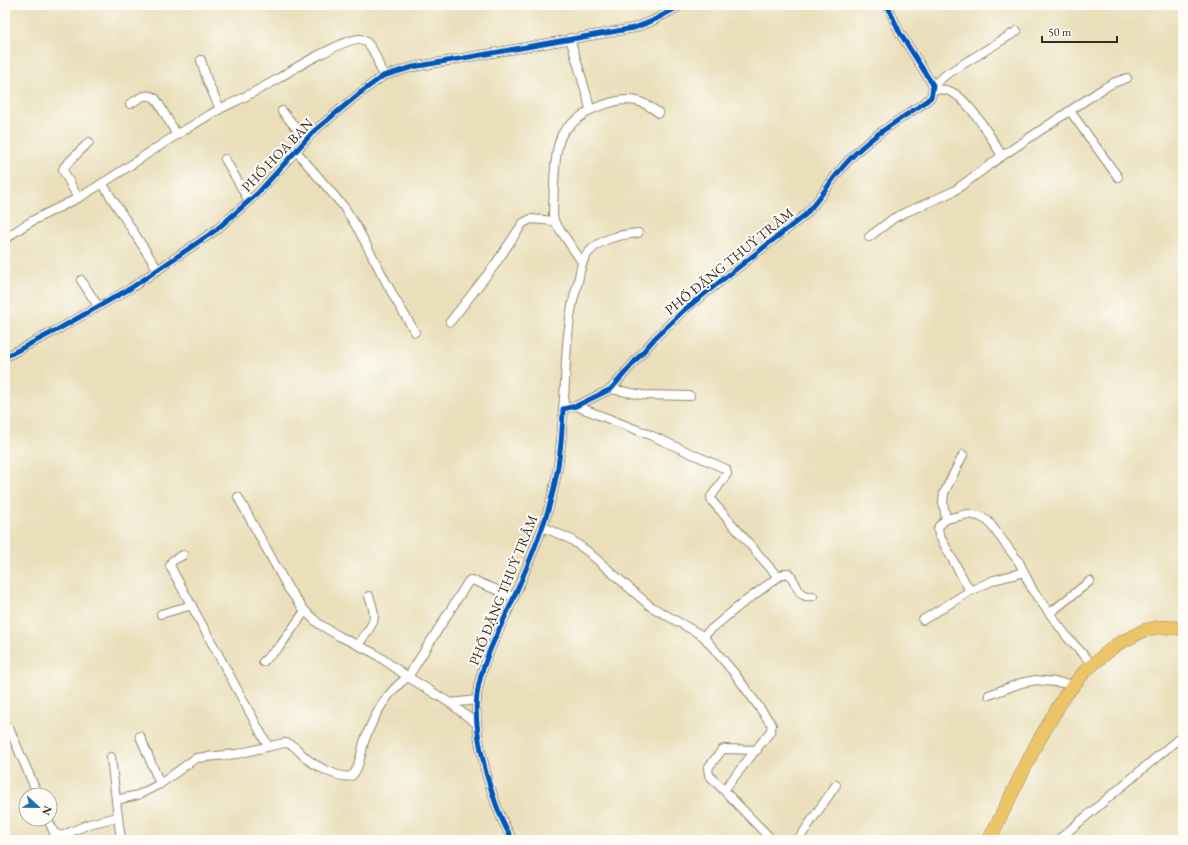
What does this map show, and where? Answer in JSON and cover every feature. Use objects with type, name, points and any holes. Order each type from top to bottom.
[{"type":"main road","points":[[989,840],[1036,745],[1073,684],[1092,664],[1116,645],[1145,630],[1160,627],[1183,628]]},
{"type":"street","name":"PHỐ HOA BAN","points":[[5,357],[55,331],[158,270],[216,230],[258,193],[313,132],[383,76],[413,67],[570,38],[634,28],[652,21],[682,5]]},
{"type":"street","points":[[887,5],[900,33],[933,87],[949,91],[958,96],[987,131],[1002,156]]},
{"type":"street","name":"PHỐ ĐẶNG THUỲ TRÂM","points":[[513,840],[494,798],[480,748],[477,724],[477,700],[481,679],[488,657],[543,527],[557,472],[563,409],[576,406],[611,389],[655,338],[680,314],[722,279],[805,215],[821,197],[848,160],[858,150],[876,135],[924,103],[931,97],[933,87],[947,74],[1017,31]]},
{"type":"street","points":[[570,38],[590,110]]},
{"type":"street","points":[[5,240],[15,232],[45,214],[78,198],[176,135],[220,109],[257,92],[295,68],[347,42],[360,39],[366,41],[370,45],[383,76]]},
{"type":"street","points":[[201,60],[207,80],[220,109]]},
{"type":"street","points":[[869,237],[894,218],[954,191],[1002,156],[1104,88],[1127,78]]},
{"type":"street","points":[[130,104],[142,97],[151,95],[156,99],[176,135]]},
{"type":"street","points":[[582,262],[554,221],[553,213],[557,159],[561,137],[572,123],[590,110],[616,102],[634,100],[641,102],[659,113]]},
{"type":"street","points":[[282,111],[306,140]]},
{"type":"street","points":[[1070,111],[1118,177]]},
{"type":"street","points":[[78,198],[63,170],[64,167],[89,142]]},
{"type":"street","points":[[296,151],[344,207],[358,229],[394,297],[415,332]]},
{"type":"street","points":[[225,159],[249,201]]},
{"type":"street","points":[[102,183],[158,270]]},
{"type":"street","points":[[450,322],[489,272],[522,223],[531,219],[554,221]]},
{"type":"street","points":[[563,409],[569,326],[582,262],[591,251],[604,241],[621,234],[638,233]]},
{"type":"street","points":[[81,280],[98,306]]},
{"type":"street","points":[[611,389],[642,395],[690,396]]},
{"type":"street","points":[[576,406],[657,438],[725,468],[727,474],[711,497],[712,502],[778,577]]},
{"type":"street","points":[[946,519],[943,502],[944,493],[963,455]]},
{"type":"street","points":[[238,497],[288,588],[305,611],[319,624],[339,636],[374,653],[408,677],[450,703],[477,724]]},
{"type":"street","points":[[970,591],[938,532],[939,526],[946,519],[968,514],[984,518],[990,524],[1012,552],[1033,591],[1068,638],[1092,664]]},
{"type":"street","points":[[543,527],[570,539],[587,551],[650,606],[702,636],[735,674],[772,725],[770,732],[757,750],[724,790]]},
{"type":"street","points":[[183,555],[172,561],[170,566],[268,746]]},
{"type":"street","points":[[923,620],[970,591],[994,580],[1024,572]]},
{"type":"street","points":[[702,636],[739,606],[778,577],[786,573],[788,573],[802,595],[806,597],[813,596]]},
{"type":"street","points":[[116,800],[138,795],[160,784],[196,758],[237,754],[284,742],[294,746],[307,759],[319,767],[338,775],[352,775],[356,769],[364,742],[385,700],[397,684],[408,677],[468,582],[470,580],[475,581],[514,597]]},
{"type":"street","points":[[1050,614],[1090,581]]},
{"type":"street","points":[[358,645],[374,620],[373,608],[369,596]]},
{"type":"street","points":[[161,614],[192,605]]},
{"type":"street","points":[[263,662],[280,646],[305,611]]},
{"type":"street","points":[[989,695],[1021,683],[1036,680],[1073,684]]},
{"type":"street","points":[[450,703],[477,700]]},
{"type":"street","points":[[5,725],[9,728],[35,787]]},
{"type":"street","points":[[140,736],[160,784]]},
{"type":"street","points":[[1058,840],[1183,736]]},
{"type":"street","points":[[757,750],[727,748],[722,750],[708,768],[708,772],[709,775],[772,840]]},
{"type":"street","points":[[111,757],[121,840]]},
{"type":"street","points":[[798,840],[836,785]]},
{"type":"street","points":[[51,827],[54,833],[61,836],[89,824],[118,817]]},
{"type":"cycle path","points":[[5,357],[55,331],[131,288],[216,230],[258,193],[313,132],[383,76],[413,67],[634,28],[652,21],[682,5]]},
{"type":"cycle path","points":[[513,840],[494,799],[486,773],[477,724],[477,695],[486,660],[539,538],[547,514],[555,485],[563,409],[576,406],[611,389],[655,338],[684,310],[805,215],[838,172],[858,151],[876,136],[931,97],[933,85],[900,33],[887,5]]}]
